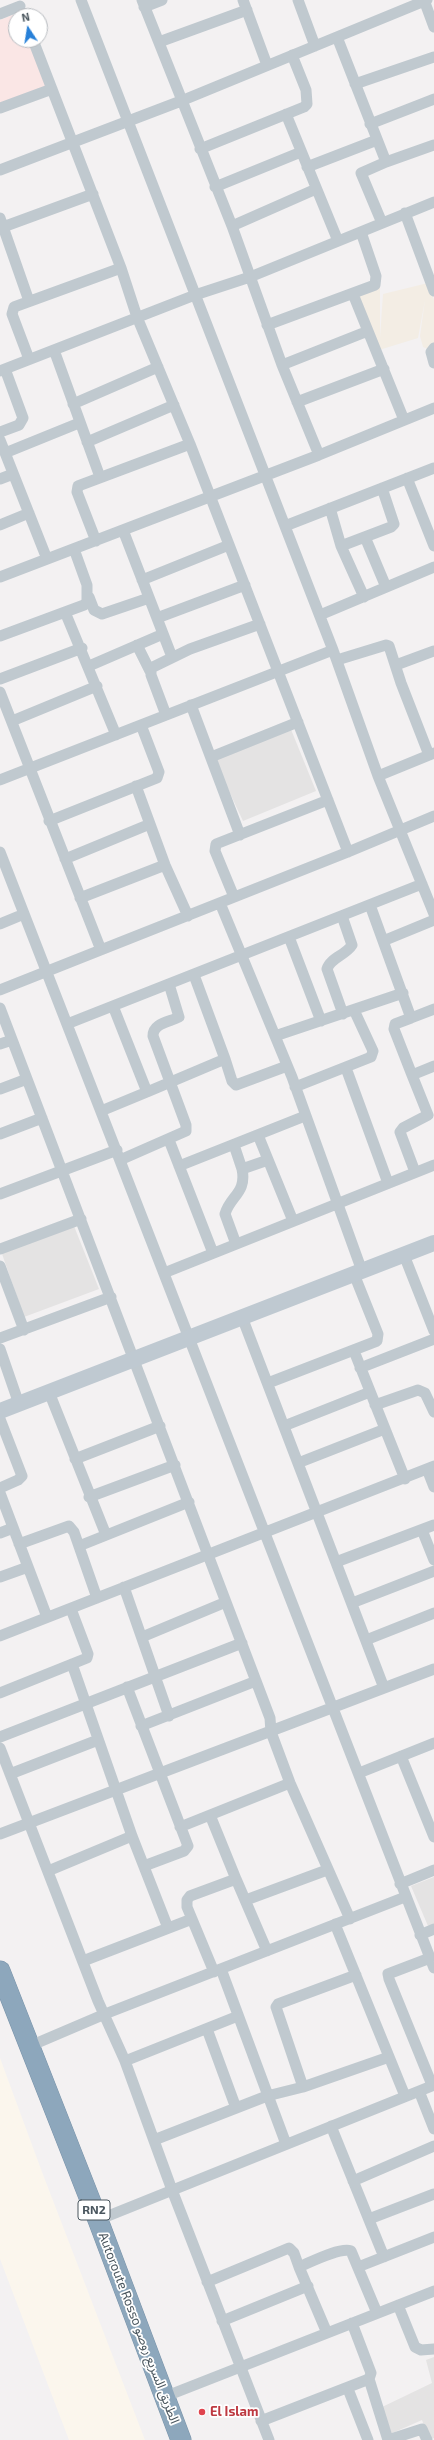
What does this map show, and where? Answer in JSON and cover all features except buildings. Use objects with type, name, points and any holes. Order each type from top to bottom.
[{"type":"highway","name":"Autoroute Rosso الطريق السريع روصو","points":[[0,1971],[98,2220],[181,2440]]},
{"type":"street","points":[[80,0],[320,615],[378,776],[434,914]]},
{"type":"street","points":[[162,0],[143,3],[215,187],[232,226],[282,365],[319,455]]},
{"type":"street","points":[[298,0],[315,46]]},
{"type":"street","points":[[0,170],[181,101],[425,0],[434,27]]},
{"type":"street","points":[[159,42],[245,5],[267,65]]},
{"type":"street","points":[[0,14],[20,7]]},
{"type":"street","points":[[337,37],[386,162]]},
{"type":"street","points":[[36,48],[121,268],[137,317],[190,444],[348,852]]},
{"type":"street","points":[[200,149],[304,107],[308,99],[292,55]]},
{"type":"street","points":[[355,84],[434,57]]},
{"type":"street","points":[[0,108],[52,89]]},
{"type":"street","points":[[370,124],[434,99]]},
{"type":"street","points":[[286,114],[338,241]]},
{"type":"street","points":[[307,167],[377,140]]},
{"type":"street","points":[[382,223],[361,173],[386,162],[434,145]]},
{"type":"street","points":[[215,187],[301,152]]},
{"type":"street","points":[[232,226],[316,189]]},
{"type":"street","points":[[29,301],[2,222],[92,194]]},
{"type":"street","points":[[0,432],[20,425],[23,418],[3,370],[195,295],[250,277],[434,202]]},
{"type":"street","points":[[406,213],[430,264],[434,292]]},
{"type":"street","points":[[268,325],[372,287],[377,282],[361,232]]},
{"type":"street","points":[[29,359],[12,314],[14,307],[121,268]]},
{"type":"street","points":[[353,294],[404,420]]},
{"type":"street","points":[[282,365],[368,331]]},
{"type":"street","points":[[434,348],[431,352],[434,363]]},
{"type":"street","points":[[54,350],[79,423],[100,477]]},
{"type":"street","points":[[73,404],[158,367]]},
{"type":"street","points":[[298,402],[384,369]]},
{"type":"street","points":[[87,442],[174,405]]},
{"type":"street","points":[[0,577],[319,455],[434,408]]},
{"type":"street","points":[[5,453],[79,423]]},
{"type":"street","points":[[0,440],[47,559]]},
{"type":"street","points":[[96,541],[76,492],[78,486],[190,444]]},
{"type":"street","points":[[285,526],[434,468]]},
{"type":"street","points":[[0,479],[13,474]]},
{"type":"street","points":[[407,478],[434,546]]},
{"type":"street","points":[[341,546],[394,524],[382,488]]},
{"type":"street","points":[[330,508],[341,546],[364,597]]},
{"type":"street","points":[[0,525],[29,513]]},
{"type":"street","points":[[124,530],[172,658]]},
{"type":"street","points":[[365,537],[386,587]]},
{"type":"street","points":[[142,580],[229,545]]},
{"type":"street","points":[[74,549],[94,610],[102,614],[149,598]]},
{"type":"street","points":[[320,615],[434,568]]},
{"type":"street","points":[[157,618],[245,586]]},
{"type":"street","points":[[0,636],[84,605],[89,597]]},
{"type":"street","points":[[65,612],[82,648],[116,735]]},
{"type":"street","points":[[150,670],[151,668],[190,649],[260,624]]},
{"type":"street","points":[[89,666],[163,634]]},
{"type":"street","points":[[138,645],[150,670],[166,715]]},
{"type":"street","points":[[0,780],[278,672],[335,655],[386,645],[391,649],[432,754],[378,776]]},
{"type":"street","points":[[0,679],[82,648]]},
{"type":"street","points":[[396,665],[434,651]]},
{"type":"street","points":[[12,721],[97,686]]},
{"type":"street","points":[[0,692],[31,768],[49,821],[101,950]]},
{"type":"street","points":[[192,705],[240,834]]},
{"type":"street","points":[[211,757],[298,722]]},
{"type":"street","points":[[49,821],[157,778],[159,774],[141,725]]},
{"type":"street","points":[[136,786],[165,865],[188,916]]},
{"type":"street","points":[[234,897],[215,847],[216,844],[328,800]]},
{"type":"street","points":[[0,990],[348,852],[434,816]]},
{"type":"street","points":[[65,859],[150,824]]},
{"type":"street","points":[[0,852],[334,1707],[400,1884],[432,1963],[388,1974],[433,2085],[98,2220]]},
{"type":"street","points":[[80,898],[165,865]]},
{"type":"street","points":[[66,1024],[422,884]]},
{"type":"street","points":[[220,903],[296,1087],[336,1204],[378,1338],[374,1343],[268,1384]]},
{"type":"street","points":[[370,905],[411,1018]]},
{"type":"street","points":[[0,924],[24,914]]},
{"type":"street","points":[[342,916],[352,945],[348,950],[330,963],[327,969],[343,1014]]},
{"type":"street","points":[[383,941],[434,920]]},
{"type":"street","points":[[289,937],[321,1021]]},
{"type":"street","points":[[194,974],[232,1081],[236,1084],[287,1066]]},
{"type":"street","points":[[0,1194],[63,1171],[169,1140],[184,1134],[187,1128],[153,1036],[154,1029],[179,1016],[169,984]]},
{"type":"street","points":[[275,1036],[403,993]]},
{"type":"street","points":[[113,1006],[146,1092]]},
{"type":"street","points":[[0,1008],[26,1080],[63,1171],[242,1643],[270,1718],[272,1732],[290,1783],[327,1870],[350,1919]]},
{"type":"street","points":[[415,1172],[400,1132],[403,1128],[428,1115],[394,1028],[395,1024],[434,1009]]},
{"type":"street","points":[[296,1087],[367,1060],[371,1057],[372,1051],[354,1010]]},
{"type":"street","points":[[0,1044],[12,1040]]},
{"type":"street","points":[[101,1111],[225,1059]]},
{"type":"street","points":[[412,1075],[434,1066]]},
{"type":"street","points":[[346,1068],[388,1183]]},
{"type":"street","points":[[0,1090],[26,1080]]},
{"type":"street","points":[[179,1166],[306,1116]]},
{"type":"street","points":[[0,1134],[42,1118]]},
{"type":"street","points":[[258,1135],[293,1221]]},
{"type":"street","points":[[169,1140],[213,1253]]},
{"type":"street","points":[[234,1145],[242,1169],[243,1180],[240,1190],[225,1214],[236,1244]]},
{"type":"street","points":[[242,1169],[268,1160]]},
{"type":"street","points":[[164,1272],[434,1165]]},
{"type":"street","points":[[0,1249],[81,1219]]},
{"type":"street","points":[[0,1411],[434,1243]]},
{"type":"street","points":[[404,1255],[433,1324]]},
{"type":"street","points":[[0,1266],[24,1330]]},
{"type":"street","points":[[0,1338],[111,1297]]},
{"type":"street","points":[[242,1317],[384,1688]]},
{"type":"street","points":[[360,1368],[434,1339]]},
{"type":"street","points":[[0,1349],[19,1404]]},
{"type":"street","points":[[354,1351],[405,1478]]},
{"type":"street","points":[[375,1405],[418,1390],[425,1393],[433,1408]]},
{"type":"street","points":[[48,1392],[106,1536]]},
{"type":"street","points":[[284,1426],[370,1392]]},
{"type":"street","points":[[0,1419],[22,1476],[18,1480],[0,1488]]},
{"type":"street","points":[[75,1459],[160,1426]]},
{"type":"street","points":[[298,1463],[385,1429]]},
{"type":"street","points":[[89,1497],[175,1465]]},
{"type":"street","points":[[0,1636],[430,1468],[434,1487]]},
{"type":"street","points":[[0,1492],[47,1617]]},
{"type":"street","points":[[79,1546],[189,1502]]},
{"type":"street","points":[[336,1562],[434,1525]]},
{"type":"street","points":[[19,1544],[65,1526],[72,1528],[97,1598]]},
{"type":"street","points":[[0,1534],[14,1528]]},
{"type":"street","points":[[422,1530],[434,1560]]},
{"type":"street","points":[[0,1577],[28,1567]]},
{"type":"street","points":[[352,1602],[434,1571]]},
{"type":"street","points":[[124,1587],[169,1716]]},
{"type":"street","points":[[142,1636],[226,1602]]},
{"type":"street","points":[[0,1693],[87,1658],[88,1654],[71,1609]]},
{"type":"street","points":[[366,1640],[434,1613]]},
{"type":"street","points":[[0,1736],[242,1643]]},
{"type":"street","points":[[72,1664],[115,1790],[168,1928]]},
{"type":"street","points":[[0,1834],[272,1732],[434,1669]]},
{"type":"street","points":[[141,1726],[256,1681]]},
{"type":"street","points":[[127,1687],[159,1774],[188,1846],[187,1849],[144,1866]]},
{"type":"street","points":[[10,1774],[98,1740]]},
{"type":"street","points":[[359,1773],[434,1743]]},
{"type":"street","points":[[0,1748],[83,1961],[125,2061],[172,2190],[269,2440]]},
{"type":"street","points":[[401,1756],[434,1838]]},
{"type":"street","points":[[180,1827],[290,1783]]},
{"type":"street","points":[[210,1815],[267,1951]]},
{"type":"street","points":[[48,1871],[132,1836]]},
{"type":"street","points":[[246,1900],[327,1870]]},
{"type":"street","points":[[400,1884],[434,1870]]},
{"type":"street","points":[[236,1879],[190,1896],[187,1900],[187,1907],[218,1970],[238,2016],[286,2144]]},
{"type":"street","points":[[30,2046],[105,2014],[405,1897]]},
{"type":"street","points":[[83,1961],[192,1919]]},
{"type":"street","points":[[335,1924],[405,2096]]},
{"type":"street","points":[[420,1935],[434,1929]]},
{"type":"street","points":[[303,2087],[276,2007],[278,2004],[356,1975]]},
{"type":"street","points":[[125,2061],[238,2016]]},
{"type":"street","points":[[207,2029],[236,2108]]},
{"type":"street","points":[[154,2140],[267,2096],[303,2087],[389,2057]]},
{"type":"street","points":[[419,2091],[434,2129]]},
{"type":"street","points":[[331,2126],[384,2257]]},
{"type":"street","points":[[353,2181],[434,2146]]},
{"type":"street","points":[[369,2219],[434,2194]]},
{"type":"street","points":[[358,2267],[434,2237]]},
{"type":"street","points":[[207,2282],[285,2249],[292,2249],[327,2333]]},
{"type":"street","points":[[299,2267],[347,2250],[350,2251],[377,2313]]},
{"type":"street","points":[[222,2321],[308,2286]]},
{"type":"street","points":[[164,2397],[434,2291]]},
{"type":"street","points":[[398,2305],[415,2347],[421,2350],[434,2349]]},
{"type":"street","points":[[352,2323],[371,2373],[369,2379],[388,2440],[416,2429],[422,2430],[427,2440]]},
{"type":"street","points":[[261,2421],[348,2389],[369,2379]]},
{"type":"street","points":[[348,2389],[368,2440]]},
{"type":"shaded area","points":[[8,17],[8,48],[31,48],[47,86],[0,106],[0,20]]},
{"type":"shaded area","points":[[290,727],[316,791],[243,821],[213,757]]},
{"type":"shaded area","points":[[74,1226],[99,1289],[24,1317],[1,1251]]},
{"type":"shaded area","points":[[434,1877],[434,1924],[428,1926],[411,1886]]},
{"type":"shaded area","points":[[0,2058],[145,2440],[69,2440],[0,2259]]},
{"type":"shaded area","points":[[434,2357],[434,2438],[429,2440],[422,2420],[388,2435],[380,2408],[432,2383],[426,2360]]},
{"type":"sand","points":[[428,281],[434,300],[434,346],[428,349],[423,347],[420,336],[425,300],[418,338],[379,350],[355,295],[380,286],[380,338],[383,294],[428,283]]},
{"type":"place","name":"El Islam","points":[[202,2412]]}]
